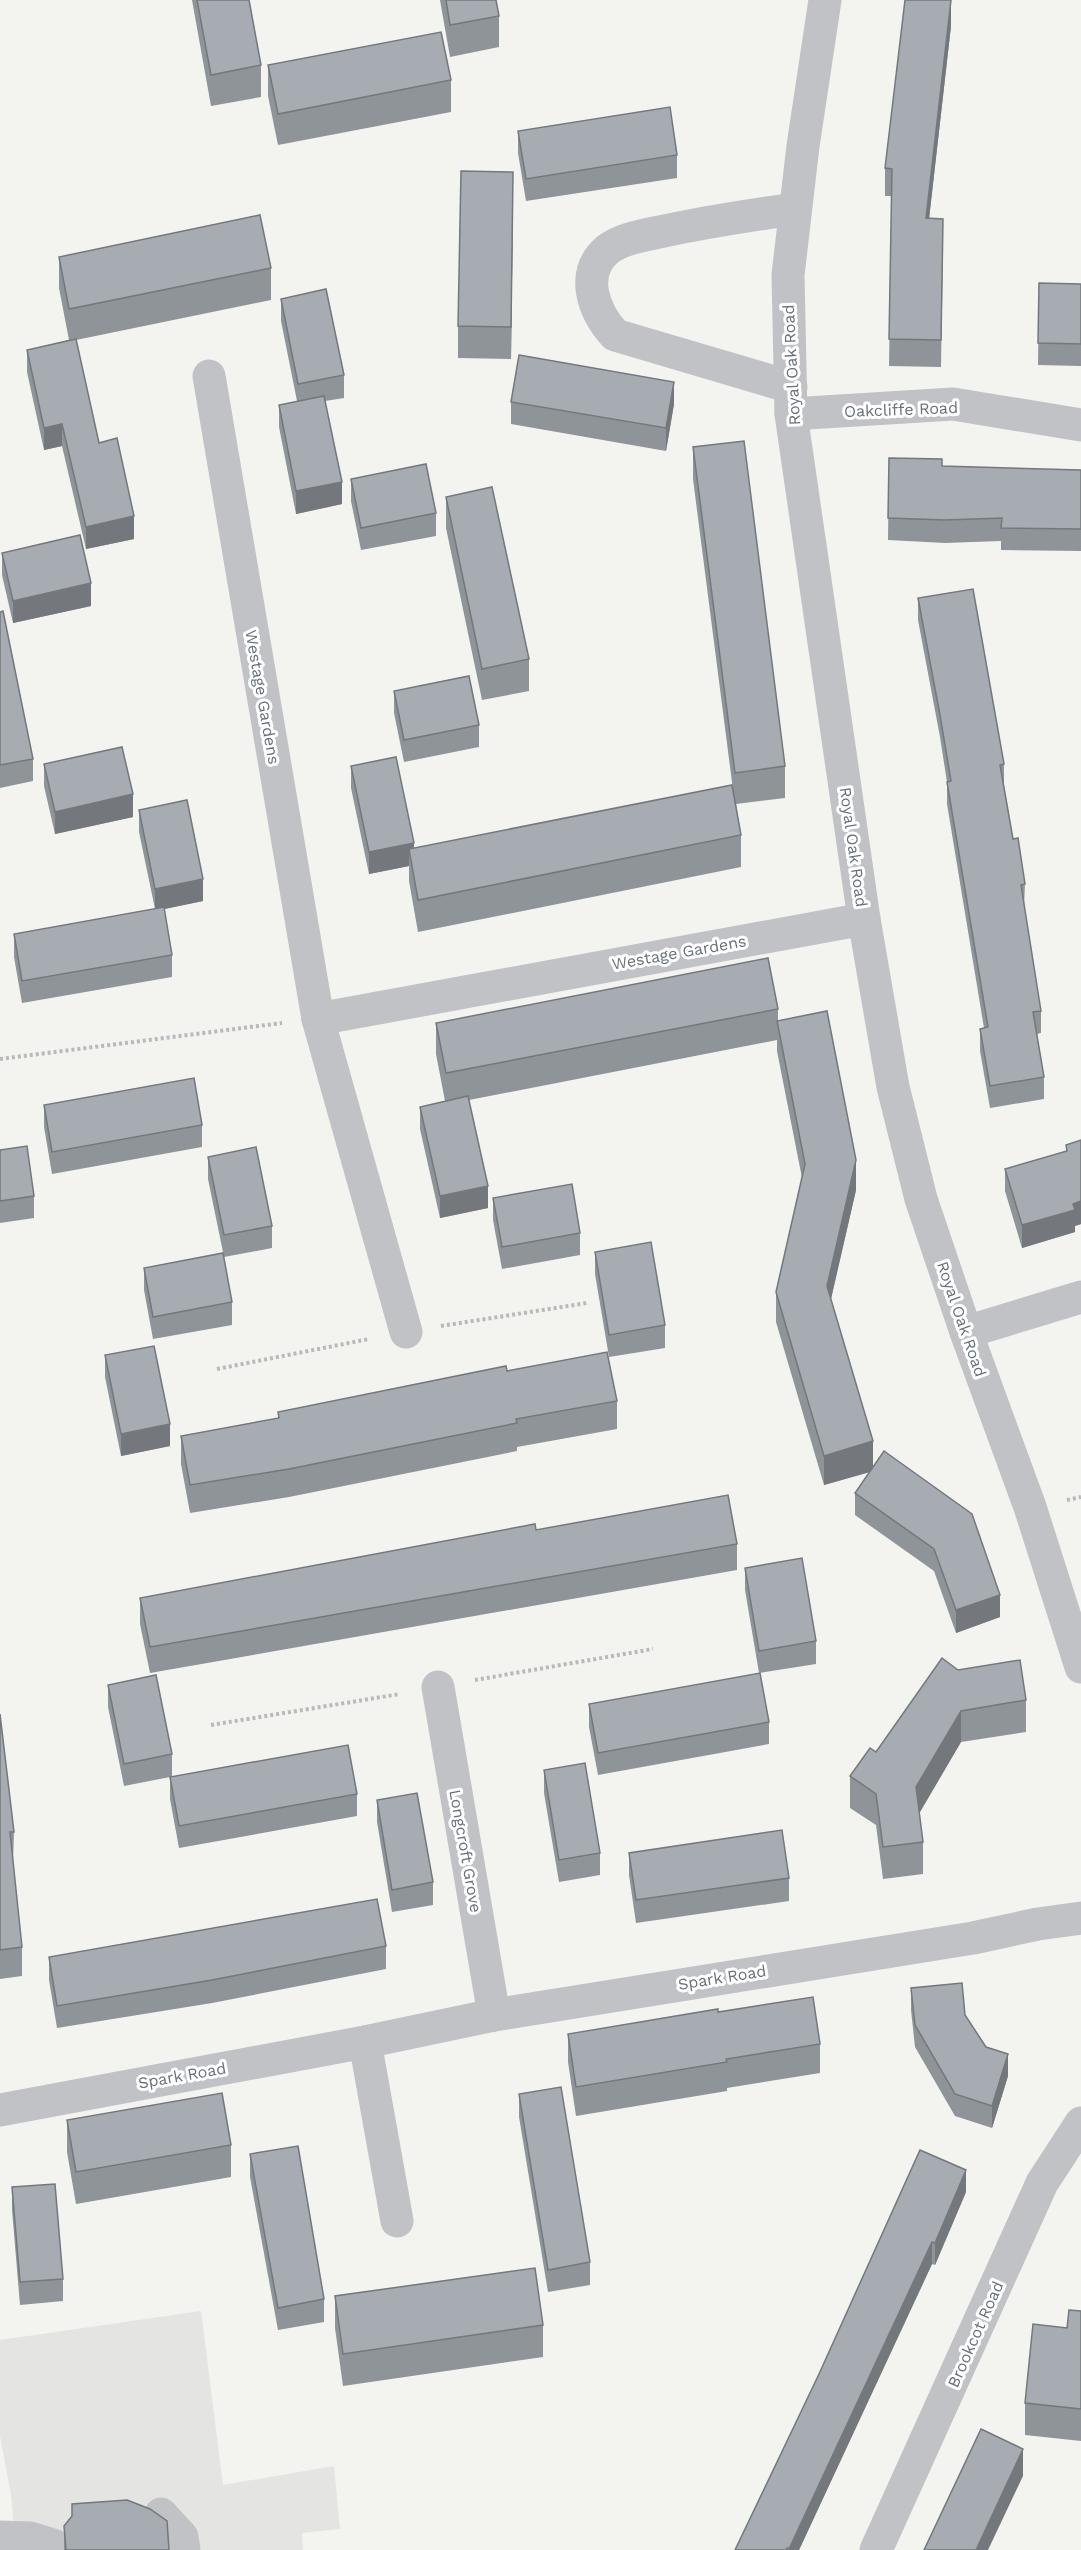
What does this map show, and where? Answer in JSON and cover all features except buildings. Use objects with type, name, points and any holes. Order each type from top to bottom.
[{"type":"street","name":"Royal Oak Road","points":[[825,0],[795,209],[788,275],[791,401],[864,919],[896,1097],[921,1199],[966,1332],[1030,1507],[1081,1667]]},
{"type":"street","name":"Oakcliffe Road","points":[[795,209],[728,218],[631,238],[608,250],[593,269],[591,295],[604,323],[615,335],[791,401],[953,404],[1081,426]]},
{"type":"street","name":"Westage Gardens","points":[[209,376],[318,1019],[406,1332]]},
{"type":"street","name":"Westage Gardens","points":[[318,1019],[864,919]]},
{"type":"street","points":[[966,1332],[1081,1297]]},
{"type":"street","name":"Longcroft Grove","points":[[438,1687],[494,2015]]},
{"type":"street","name":"Spark Road","points":[[0,2110],[364,2042],[494,2015],[973,1938],[1038,1924],[1081,1918]]},
{"type":"street","points":[[364,2042],[397,2220]]},
{"type":"street","name":"Brookcot Road","points":[[876,2550],[1042,2183],[1081,2123]]},
{"type":"street","points":[[161,2514],[182,2537],[184,2550]]},
{"type":"street","points":[[0,2537],[30,2538],[53,2546],[54,2550]]},
{"type":"path","points":[[0,1059],[318,1019]]},
{"type":"shaded area","points":[[201,2311],[223,2485],[334,2466],[340,2529],[302,2533],[303,2550],[16,2550],[11,2495],[0,2436],[0,2340]]}]
